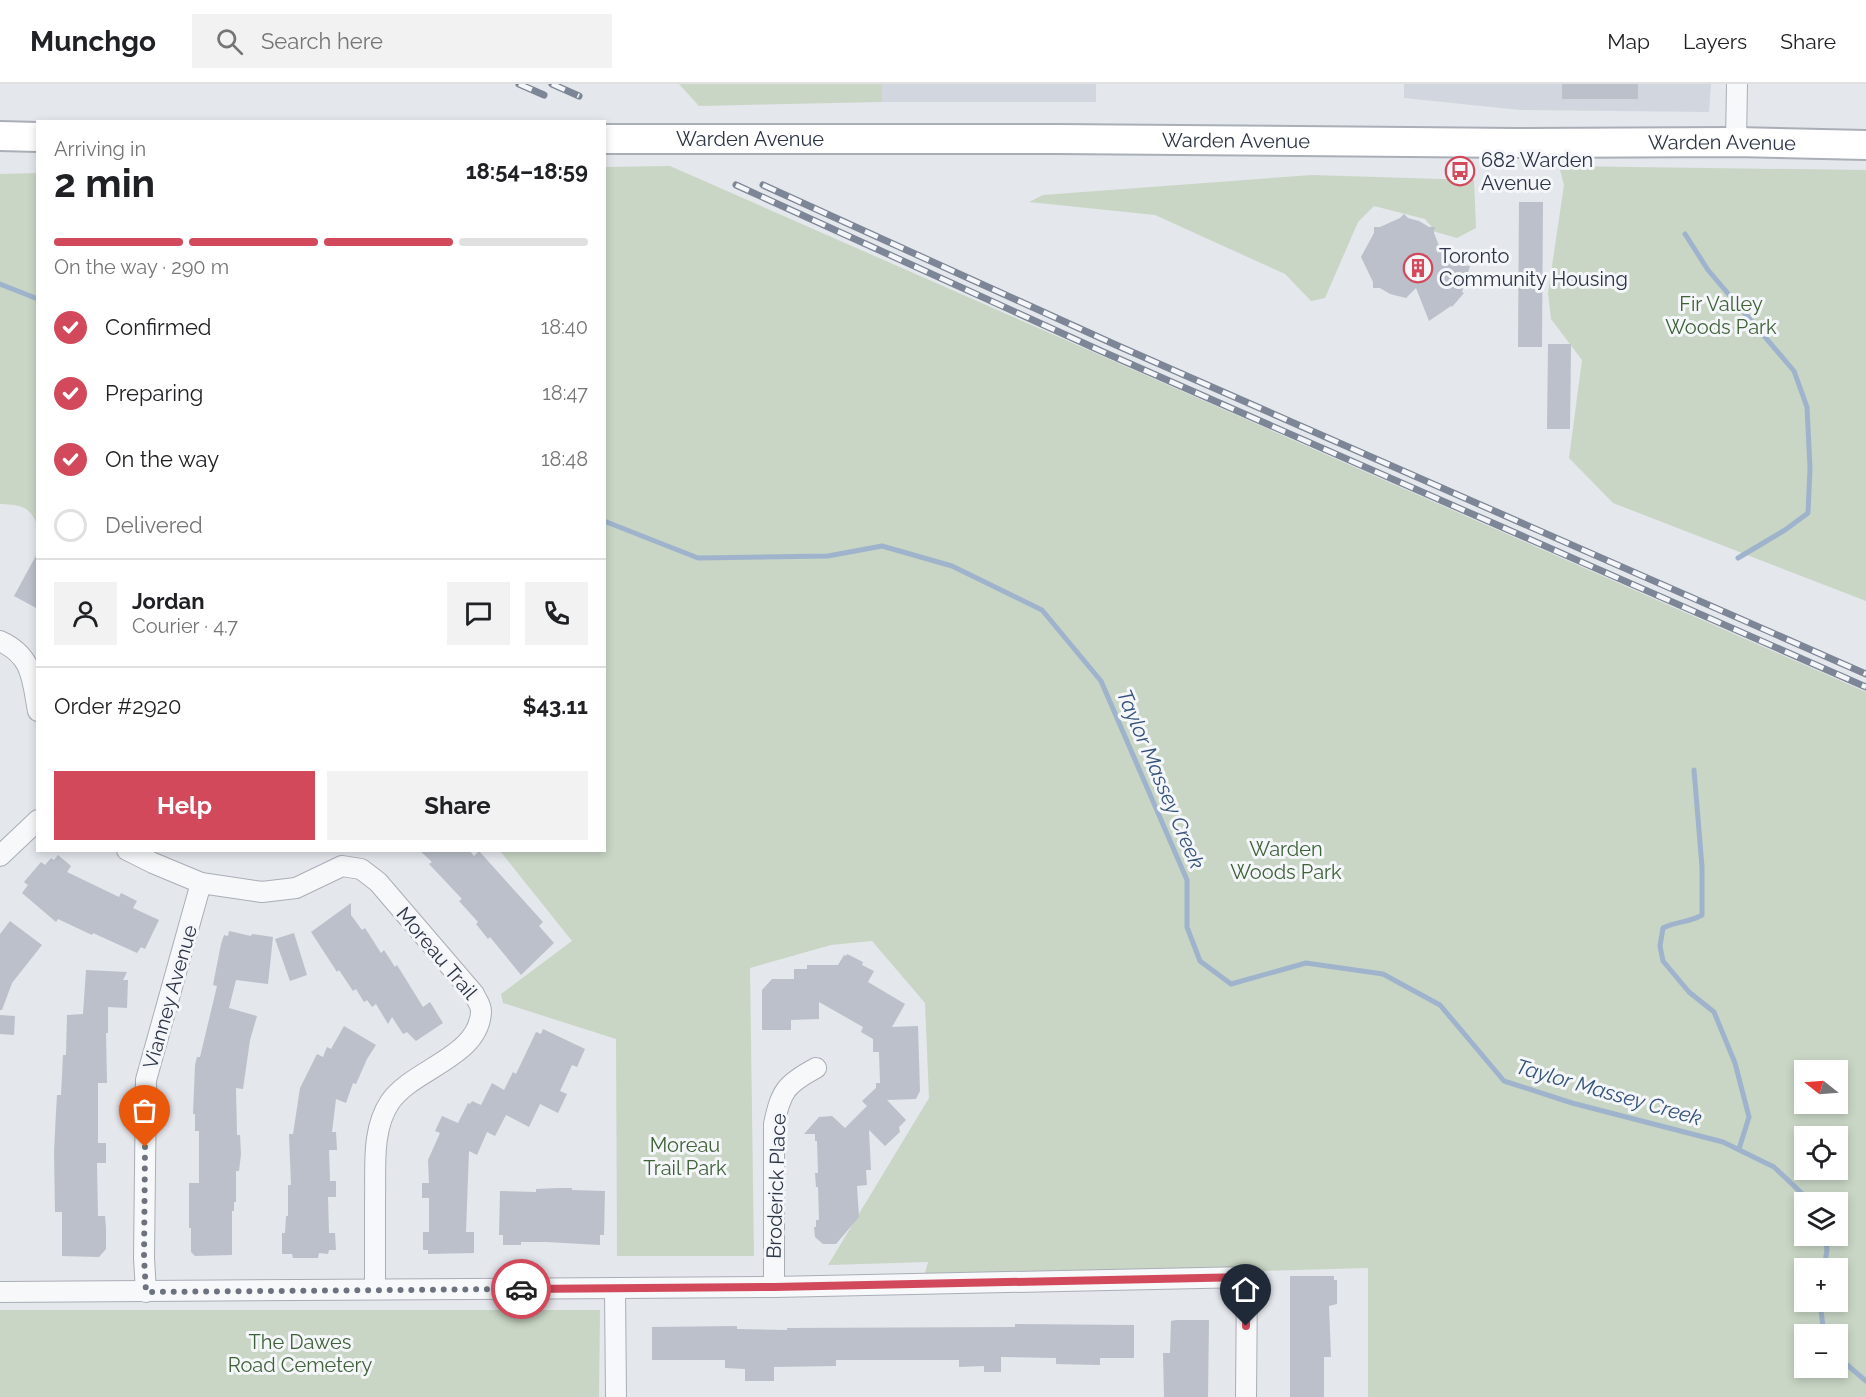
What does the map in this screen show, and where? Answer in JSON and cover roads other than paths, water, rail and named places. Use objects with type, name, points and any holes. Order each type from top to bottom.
[{"type":"main road","points":[[0,136],[36,137]]},
{"type":"main road","name":"Warden Avenue","points":[[606,139],[1736,142],[1866,145]]},
{"type":"street","points":[[1736,142],[1737,84]]},
{"type":"street","points":[[0,641],[14,647],[26,659],[36,699]]},
{"type":"street","points":[[0,856],[36,822]]},
{"type":"street","name":"Moreau Trail","points":[[131,852],[153,864],[201,883],[262,892],[296,888],[342,866],[361,869],[378,882],[474,994],[482,1009],[477,1030],[465,1045],[439,1066],[407,1084],[390,1101],[381,1120],[376,1146],[375,1288]]},
{"type":"street","name":"Vianney Avenue","points":[[146,1292],[144,1258],[146,1080],[201,883]]},
{"type":"street","name":"Broderick Place","points":[[774,1287],[774,1124],[780,1098],[795,1079],[816,1068]]},
{"type":"street","points":[[0,1292],[375,1288],[615,1289],[1247,1277],[1246,1397]]},
{"type":"street","points":[[615,1289],[616,1397]]},
{"type":"waterway","points":[[1685,234],[1708,270],[1794,371],[1807,407],[1810,468],[1808,513],[1785,530],[1738,558]]},
{"type":"waterway","name":"Taylor Massey Creek","points":[[0,284],[36,298]]},
{"type":"waterway","name":"Taylor Massey Creek","points":[[606,522],[698,558],[828,556],[882,546],[952,566],[1042,610],[1101,681],[1187,880],[1187,927],[1200,961],[1231,984],[1306,963],[1383,974],[1440,1005],[1504,1081],[1572,1103],[1723,1142],[1774,1167],[1800,1192]]},
{"type":"waterway","points":[[1694,770],[1702,867],[1702,915],[1663,928],[1660,946],[1663,961],[1689,992],[1714,1012],[1735,1063],[1749,1117],[1739,1149]]},
{"type":"waterway","name":"Taylor Massey Creek","points":[[1826,1246],[1826,1258]]},
{"type":"waterway","name":"Taylor Massey Creek","points":[[1821,1312],[1823,1324]]},
{"type":"waterway","name":"Taylor Massey Creek","points":[[1848,1366],[1866,1381]]},
{"type":"railway","points":[[519,84],[544,95]]},
{"type":"railway","points":[[552,84],[579,96]]},
{"type":"railway","points":[[736,185],[1101,351],[1866,687]]},
{"type":"railway","points":[[763,185],[1116,345],[1866,674]]},
{"type":"place","name":"682 Warden Avenue","points":[[1460,171]]},
{"type":"place","name":"Toronto Community Housing","points":[[1418,268]]},
{"type":"park label","name":"Fir Valley Woods Park","points":[[1721,316]]},
{"type":"park label","name":"Warden Woods Park","points":[[1286,860]]},
{"type":"park label","name":"Moreau Trail Park","points":[[685,1156]]},
{"type":"park label","name":"The Dawes Road Cemetery","points":[[300,1354]]}]
